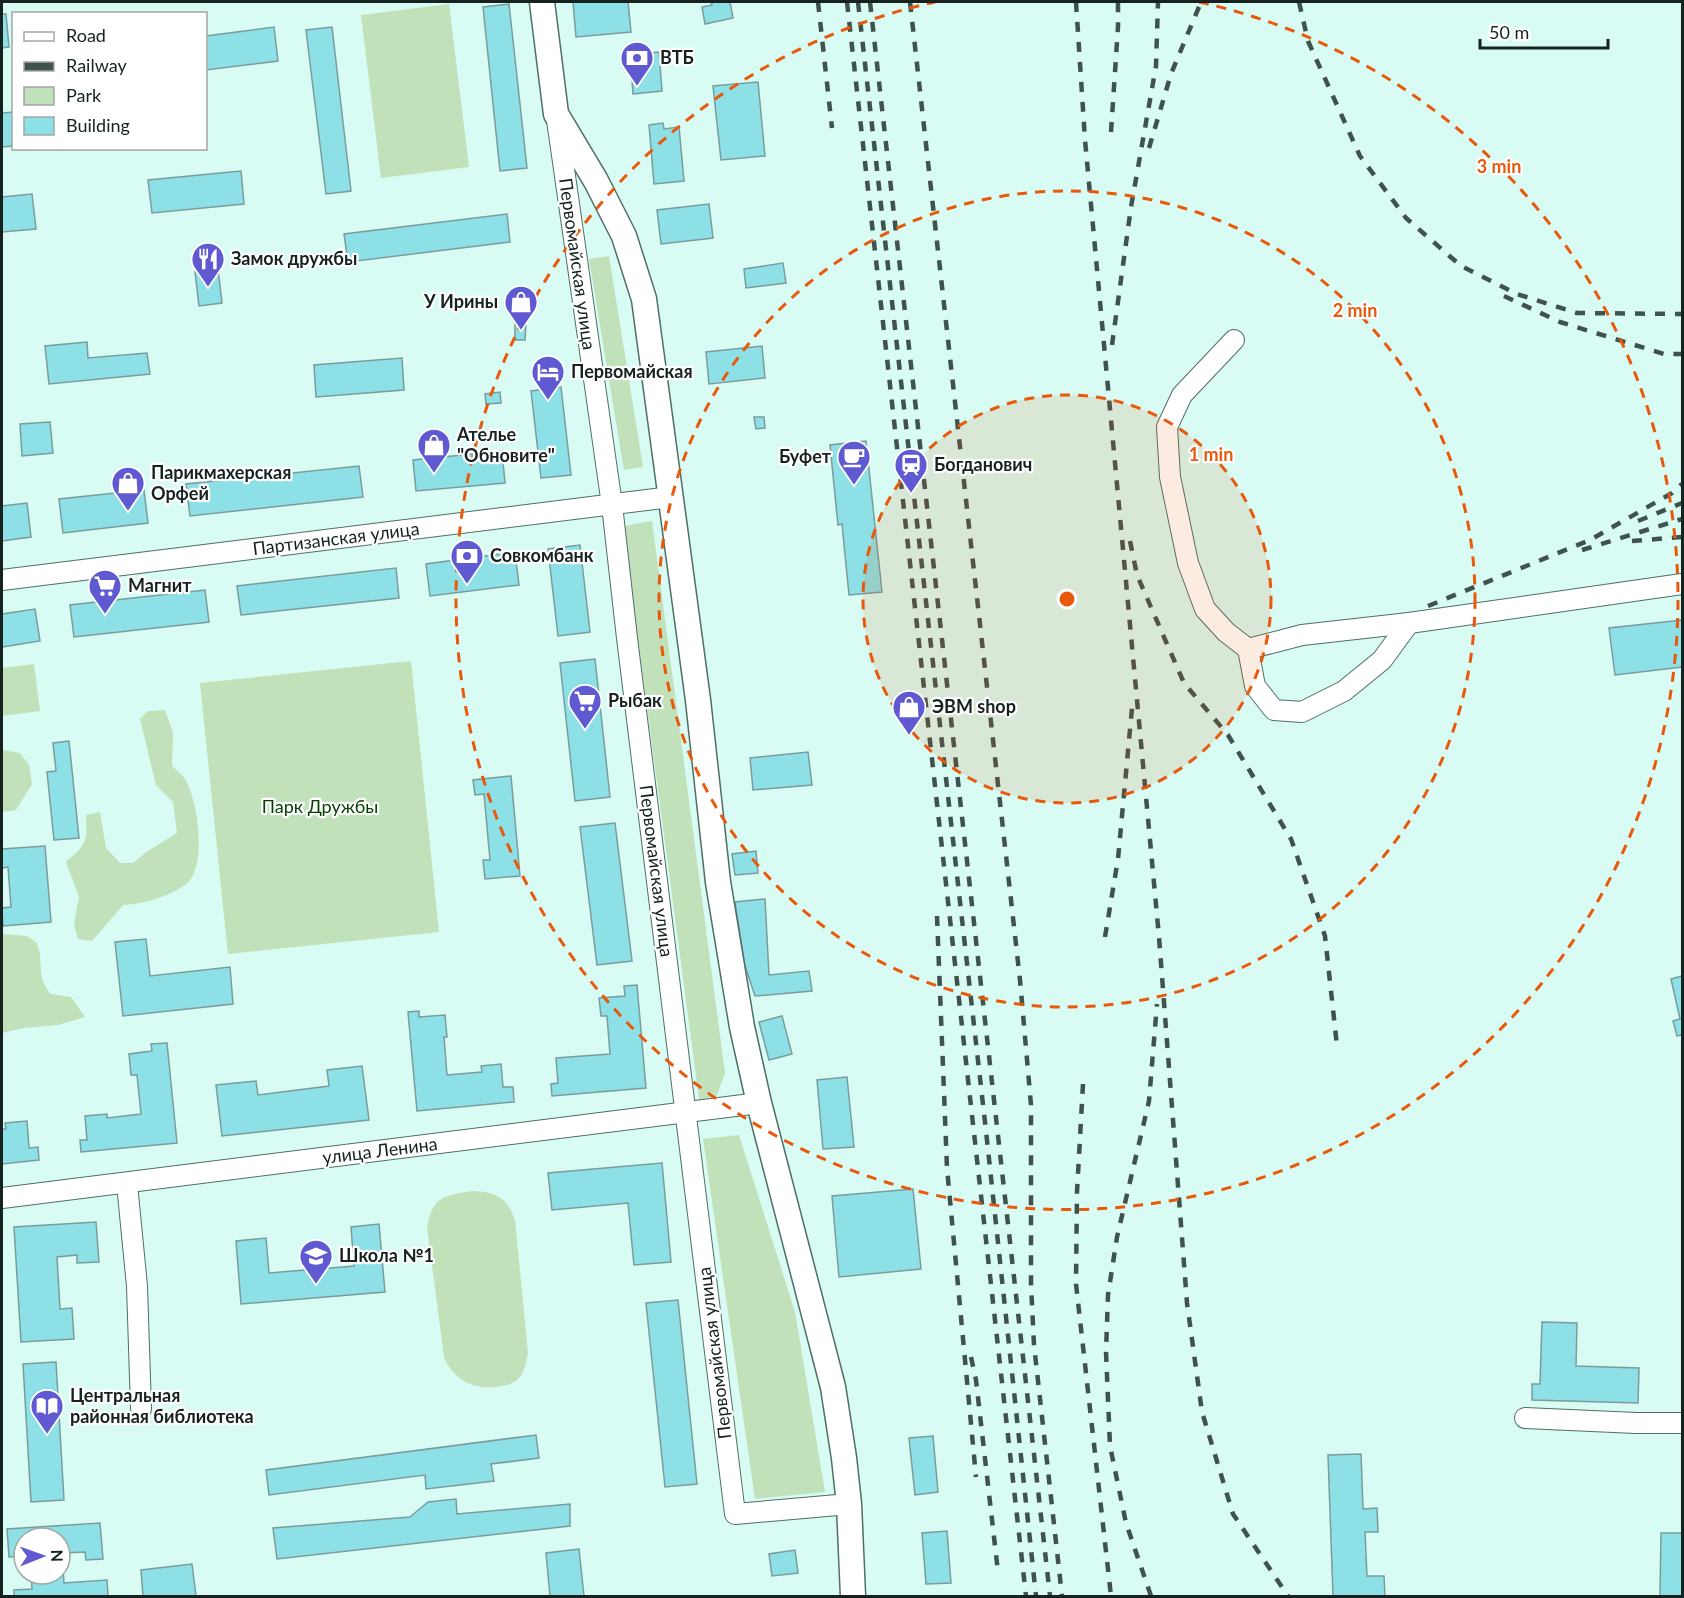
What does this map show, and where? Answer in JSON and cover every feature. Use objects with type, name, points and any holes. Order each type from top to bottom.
[{"type":"main road","name":"Первомайская улица","points":[[542,2],[556,114],[596,181],[624,236],[644,299],[698,700],[718,882],[742,1027],[759,1103],[832,1387],[849,1504],[853,1596]]},
{"type":"street","name":"Первомайская улица","points":[[556,114],[612,505],[735,1514],[849,1504]]},
{"type":"street","points":[[1234,340],[1182,395],[1167,427],[1170,477],[1188,563],[1205,609],[1226,632],[1248,649],[1255,687],[1274,710],[1302,712],[1344,691],[1382,660],[1409,623]]},
{"type":"street","name":"Партизанская улица","points":[[2,580],[671,496]]},
{"type":"street","points":[[1248,649],[1302,635],[1409,623],[1683,584]]},
{"type":"street","name":"улица Ленина","points":[[2,1198],[759,1103]]},
{"type":"street","points":[[127,1184],[137,1286],[141,1409]]},
{"type":"street","points":[[1526,1418],[1683,1423]]},
{"type":"green space","points":[[449,4],[469,167],[381,178],[361,15]]},
{"type":"green space","points":[[609,256],[643,467],[624,470],[589,259]]},
{"type":"green space","points":[[652,521],[725,1073],[716,1097],[699,1099],[623,526]]},
{"type":"green space","name":"Парк Дружбы","points":[[411,661],[439,932],[228,954],[200,683]]},
{"type":"green space","points":[[34,664],[40,711],[2,716],[2,668]]},
{"type":"green space","points":[[165,710],[173,733],[172,766],[185,779],[194,802],[199,850],[197,865],[192,877],[185,885],[163,896],[123,905],[92,941],[78,939],[74,924],[79,897],[66,862],[84,842],[86,815],[100,812],[106,848],[120,863],[133,863],[177,833],[173,802],[156,785],[140,719],[148,711]]},
{"type":"green space","points":[[2,750],[20,753],[29,765],[32,784],[16,810],[2,812]]},
{"type":"green space","points":[[2,934],[27,936],[37,943],[41,973],[50,994],[71,997],[85,1017],[58,1025],[23,1028],[2,1033]]},
{"type":"green space","points":[[739,1135],[795,1312],[825,1492],[755,1499],[703,1139]]},
{"type":"green space","points":[[473,1191],[500,1197],[512,1212],[515,1220],[528,1353],[520,1377],[505,1386],[487,1387],[464,1381],[453,1372],[444,1357],[427,1227],[433,1209],[442,1199]]},
{"type":"building","points":[[573,2],[628,2],[631,32],[576,37]]},
{"type":"building","points":[[711,2],[730,2],[733,18],[705,24],[702,7],[712,5]]},
{"type":"building","points":[[509,4],[527,168],[500,171],[483,7]]},
{"type":"building","points":[[2,14],[6,14],[9,47],[2,48]]},
{"type":"building","points":[[274,27],[278,61],[207,70],[207,36]]},
{"type":"building","points":[[332,27],[351,191],[326,194],[306,30]]},
{"type":"building","points":[[659,52],[662,91],[633,94],[632,80],[639,79],[637,54]]},
{"type":"building","points":[[758,82],[765,156],[721,160],[713,86]]},
{"type":"building","points":[[12,112],[12,146],[2,147],[2,113]]},
{"type":"building","points":[[663,123],[664,129],[679,127],[684,181],[654,184],[649,125]]},
{"type":"building","points":[[241,171],[244,204],[152,213],[148,180]]},
{"type":"building","points":[[32,194],[36,229],[2,232],[2,197]]},
{"type":"building","points":[[709,204],[713,238],[661,244],[657,210]]},
{"type":"building","points":[[507,214],[510,242],[348,262],[344,234]]},
{"type":"building","points":[[783,263],[786,283],[746,288],[744,269]]},
{"type":"building","points":[[218,269],[222,303],[199,306],[195,272]]},
{"type":"building","points":[[515,323],[526,323],[525,340],[515,340]]},
{"type":"building","points":[[87,342],[88,358],[147,353],[150,374],[49,384],[45,346]]},
{"type":"building","points":[[762,346],[765,378],[709,384],[706,352]]},
{"type":"building","points":[[402,358],[404,390],[316,397],[314,365]]},
{"type":"building","points":[[561,387],[571,475],[541,478],[531,391]]},
{"type":"building","points":[[500,392],[501,403],[486,404],[485,394]]},
{"type":"building","points":[[754,417],[764,417],[765,428],[756,429]]},
{"type":"building","points":[[50,422],[53,453],[22,456],[20,424]]},
{"type":"building","points":[[866,441],[882,592],[849,595],[842,524],[838,525],[830,445]]},
{"type":"building","points":[[502,451],[505,483],[416,491],[413,460]]},
{"type":"building","points":[[359,466],[363,497],[190,516],[186,484]]},
{"type":"building","points":[[144,490],[148,523],[63,533],[59,499]]},
{"type":"building","points":[[27,503],[31,537],[2,541],[2,506]]},
{"type":"building","points":[[580,545],[590,632],[558,636],[548,549]]},
{"type":"building","points":[[515,552],[519,585],[430,596],[426,564]]},
{"type":"building","points":[[396,568],[399,598],[241,615],[237,586]]},
{"type":"building","points":[[205,590],[209,622],[74,637],[70,605]]},
{"type":"building","points":[[35,609],[40,641],[2,647],[2,614]]},
{"type":"building","points":[[1682,620],[1682,667],[1615,675],[1609,628]]},
{"type":"building","name":"Рыбак","points":[[595,659],[610,797],[575,801],[560,663]]},
{"type":"building","points":[[69,741],[79,838],[54,840],[47,772],[56,771],[53,743]]},
{"type":"building","points":[[808,752],[812,785],[753,790],[750,758]]},
{"type":"building","points":[[511,776],[520,876],[485,879],[483,860],[490,860],[484,794],[475,795],[473,780]]},
{"type":"building","points":[[615,823],[632,961],[597,965],[580,827]]},
{"type":"building","points":[[45,846],[51,922],[3,926],[2,908],[11,907],[8,867],[2,868],[2,849]]},
{"type":"building","points":[[756,851],[758,873],[735,875],[732,854]]},
{"type":"building","points":[[765,899],[769,975],[809,971],[812,991],[755,996],[745,966],[735,902]]},
{"type":"building","points":[[146,939],[150,976],[230,967],[233,1004],[123,1016],[115,942]]},
{"type":"building","points":[[1682,976],[1682,1035],[1677,1036],[1673,1021],[1680,1019],[1671,979]]},
{"type":"building","points":[[637,985],[646,1088],[552,1096],[551,1084],[558,1083],[556,1058],[610,1054],[607,1016],[601,1016],[599,998],[625,996],[624,986]]},
{"type":"building","points":[[419,1011],[419,1017],[445,1015],[447,1075],[482,1072],[481,1066],[501,1064],[503,1087],[513,1087],[514,1102],[417,1111],[408,1012]]},
{"type":"building","points":[[782,1016],[792,1054],[769,1060],[759,1022]]},
{"type":"building","points":[[167,1043],[177,1143],[81,1152],[80,1140],[87,1140],[85,1116],[107,1114],[107,1118],[141,1114],[137,1075],[131,1075],[129,1054],[152,1051],[151,1044]]},
{"type":"building","points":[[362,1066],[369,1120],[222,1136],[216,1085],[256,1081],[258,1095],[329,1086],[327,1070]]},
{"type":"building","points":[[847,1077],[854,1147],[823,1149],[817,1080]]},
{"type":"building","points":[[27,1121],[29,1148],[38,1147],[39,1160],[2,1164],[2,1129],[6,1129],[5,1123]]},
{"type":"building","points":[[662,1163],[671,1262],[634,1265],[628,1203],[552,1210],[548,1173]]},
{"type":"building","points":[[913,1189],[921,1269],[839,1277],[832,1196]]},
{"type":"building","points":[[96,1222],[99,1262],[77,1263],[77,1255],[57,1257],[60,1309],[72,1308],[74,1339],[21,1342],[14,1227]]},
{"type":"building","points":[[379,1224],[385,1292],[241,1304],[236,1241],[266,1238],[269,1273],[354,1266],[351,1227]]},
{"type":"building","points":[[678,1300],[697,1484],[665,1487],[646,1303]]},
{"type":"building","points":[[1542,1322],[1577,1323],[1576,1366],[1639,1368],[1638,1403],[1532,1400],[1532,1384],[1540,1384]]},
{"type":"building","points":[[56,1362],[64,1500],[31,1502],[23,1364]]},
{"type":"building","points":[[536,1435],[539,1458],[491,1464],[494,1481],[426,1489],[425,1475],[269,1495],[266,1470]]},
{"type":"building","points":[[933,1436],[938,1492],[915,1495],[909,1438]]},
{"type":"building","points":[[1361,1454],[1363,1509],[1377,1508],[1378,1532],[1365,1532],[1367,1576],[1384,1576],[1385,1596],[1333,1596],[1328,1455]]},
{"type":"building","points":[[456,1499],[457,1514],[570,1504],[570,1526],[277,1559],[273,1528],[410,1517],[428,1502]]},
{"type":"building","points":[[100,1523],[103,1559],[86,1560],[85,1552],[72,1553],[72,1526],[54,1526]]},
{"type":"building","points":[[7,1529],[12,1529],[12,1557],[9,1557]]},
{"type":"building","points":[[947,1531],[951,1583],[926,1584],[922,1533]]},
{"type":"building","points":[[1661,1533],[1682,1533],[1682,1596],[1660,1596]]},
{"type":"building","points":[[579,1549],[584,1596],[550,1596],[546,1553]]},
{"type":"building","points":[[795,1550],[798,1573],[772,1576],[769,1554]]},
{"type":"building","points":[[192,1564],[196,1596],[143,1596],[141,1570]]},
{"type":"building","points":[[107,1580],[108,1596],[14,1596],[14,1590],[32,1589],[32,1586],[72,1586],[72,1582]]},
{"type":"railway","points":[[818,2],[832,128]]},
{"type":"railway","points":[[847,2],[1026,1596]]},
{"type":"railway","points":[[858,2],[986,1131],[1036,1596]]},
{"type":"railway","points":[[870,2],[1050,1596]]},
{"type":"railway","points":[[910,2],[1020,980],[1031,1105],[1031,1284],[1034,1345],[1062,1596]]},
{"type":"railway","points":[[1076,2],[1085,140],[1159,937],[1187,1303],[1202,1412],[1233,1514],[1288,1596]]},
{"type":"railway","points":[[1111,132],[1118,2]]},
{"type":"railway","points":[[1112,345],[1131,207],[1156,66],[1158,2]]},
{"type":"railway","points":[[1149,148],[1171,74],[1201,2]]},
{"type":"railway","points":[[1299,2],[1308,41],[1360,156],[1406,218],[1461,266],[1517,294],[1577,313],[1682,314]]},
{"type":"railway","points":[[1504,296],[1560,322],[1664,354],[1682,354]]},
{"type":"railway","points":[[1428,606],[1590,540],[1672,493],[1682,484]]},
{"type":"railway","points":[[1638,521],[1682,503]]},
{"type":"railway","points":[[1582,550],[1682,519]]},
{"type":"railway","points":[[1632,541],[1682,537]]},
{"type":"railway","points":[[1130,541],[1137,575],[1184,683],[1228,735],[1291,839],[1325,936],[1337,1046]]},
{"type":"railway","points":[[1105,937],[1118,859],[1132,708]]},
{"type":"railway","points":[[937,916],[947,1168],[976,1477]]},
{"type":"railway","points":[[1151,1596],[1126,1523],[1110,1446],[1106,1352],[1108,1295],[1117,1237],[1149,1101],[1157,1004]]},
{"type":"railway","points":[[1083,1084],[1077,1192],[1076,1284],[1111,1596]]},
{"type":"railway","points":[[971,1357],[976,1380],[998,1572]]},
{"type":"place","name":"ВТБ","points":[[637,87]]},
{"type":"place","name":"Замок дружбы","points":[[208,288]]},
{"type":"place","name":"У Ирины","points":[[521,331]]},
{"type":"place","name":"Первомайская","points":[[548,401]]},
{"type":"place","name":"Ателье \"Обновите\"","points":[[434,474]]},
{"type":"place","name":"Буфет","points":[[854,486]]},
{"type":"place","name":"Богданович","points":[[911,494]]},
{"type":"place","name":"Парикмахерская Орфей","points":[[128,512]]},
{"type":"place","name":"Совкомбанк","points":[[467,585]]},
{"type":"place","name":"Магнит","points":[[105,615]]},
{"type":"place","name":"Рыбак","points":[[585,730]]},
{"type":"place","name":"ЭВМ shop","points":[[909,736]]},
{"type":"place","name":"Школа №1","points":[[316,1285]]},
{"type":"place","name":"Центральная районная библиотека","points":[[47,1435]]}]
